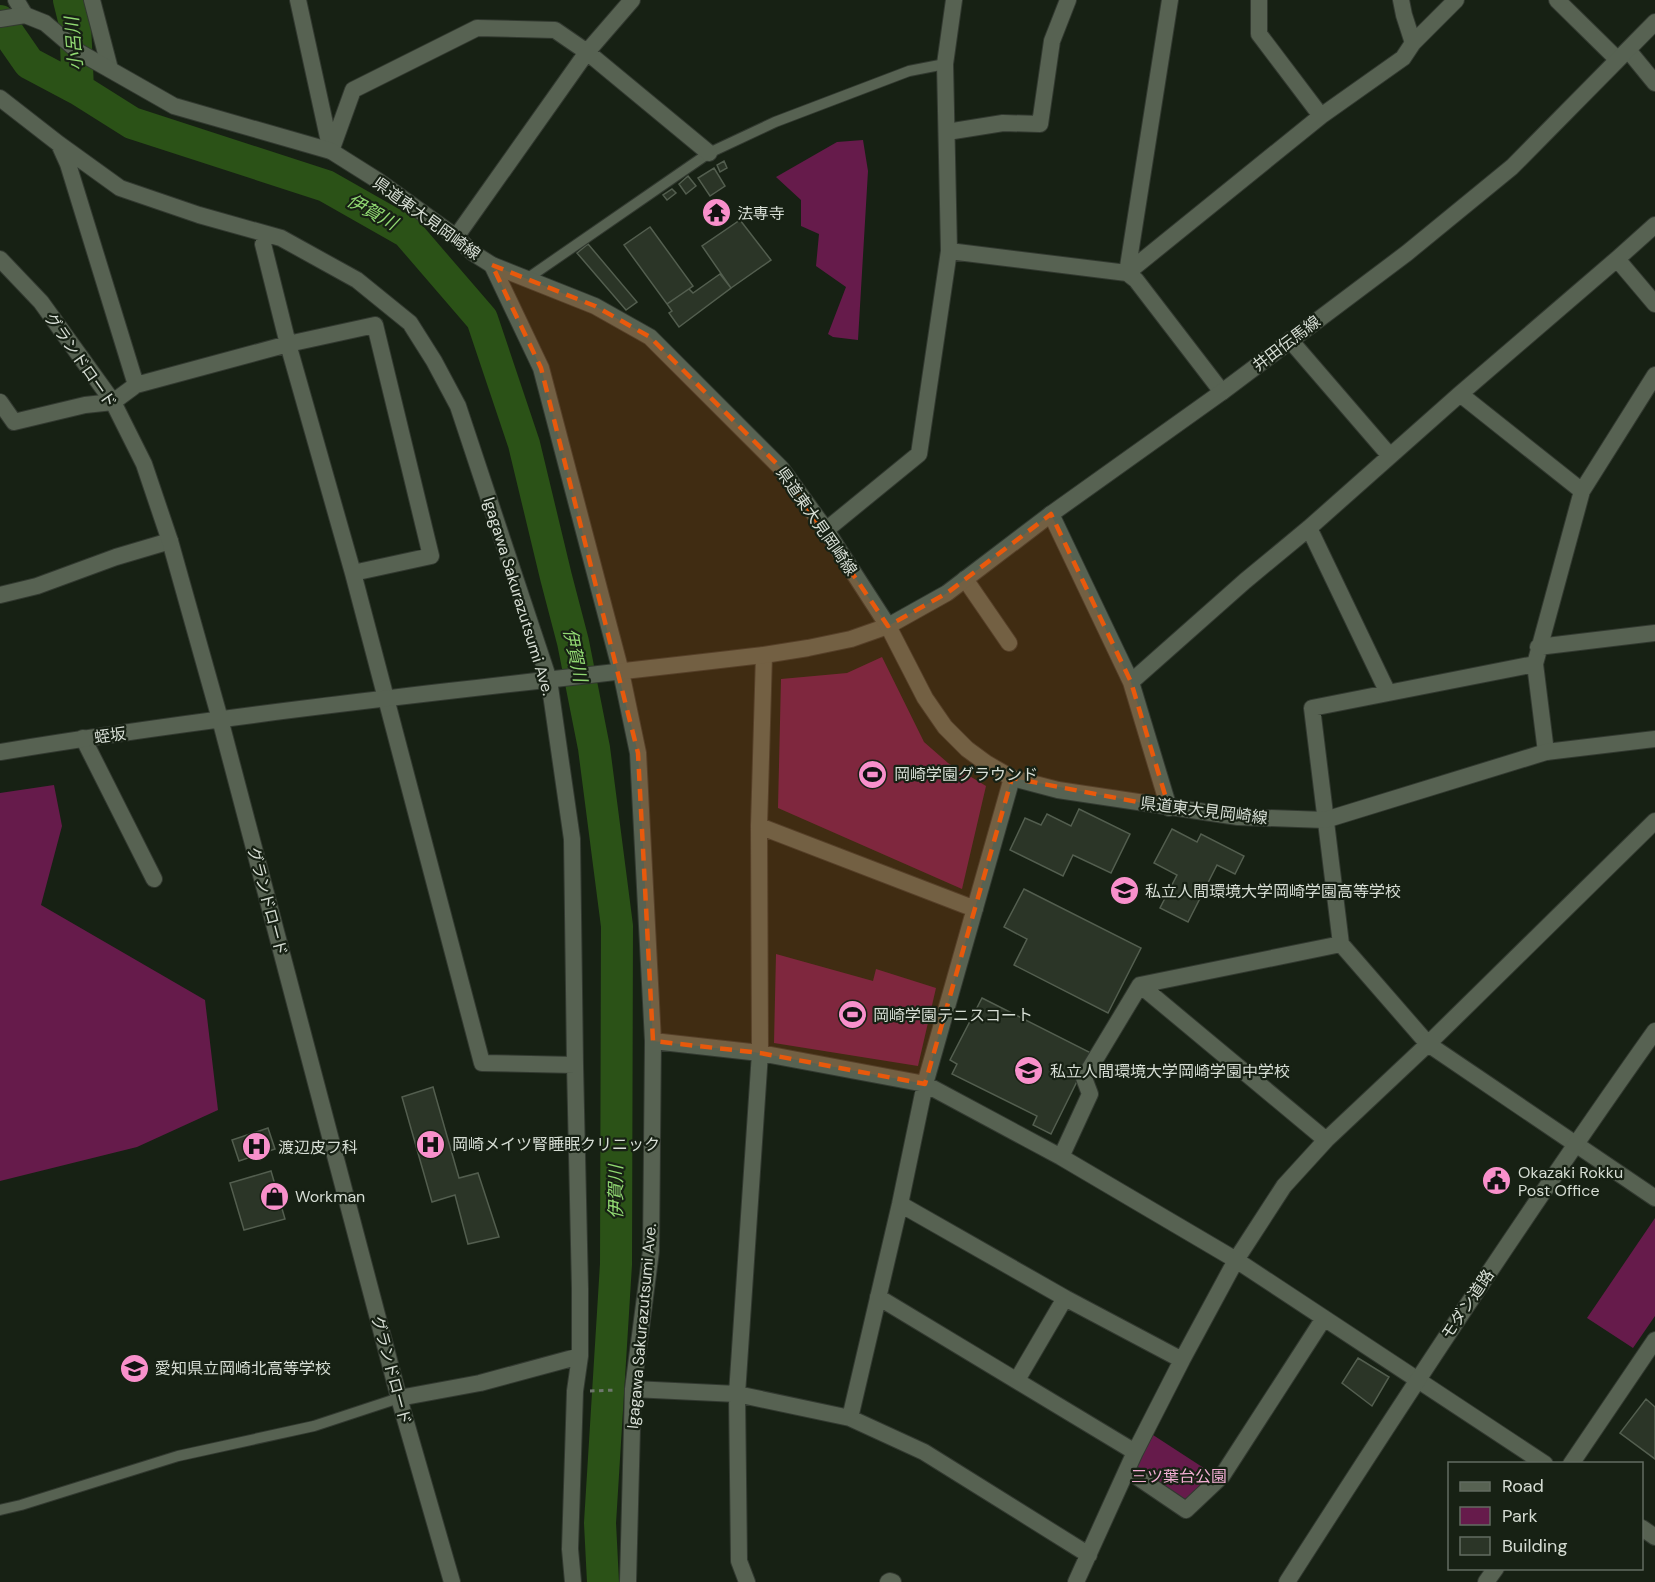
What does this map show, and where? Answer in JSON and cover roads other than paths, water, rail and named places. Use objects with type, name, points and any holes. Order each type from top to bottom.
[{"type":"street","points":[[0,19],[26,8],[16,0]]},
{"type":"street","points":[[92,0],[110,69]]},
{"type":"street","points":[[298,0],[331,151]]},
{"type":"street","points":[[456,237],[587,52],[632,0]]},
{"type":"street","points":[[826,530],[919,454],[949,251],[945,64],[954,0]]},
{"type":"street","points":[[946,132],[1004,123],[1040,124],[1052,41],[1068,0]]},
{"type":"street","points":[[1127,273],[1170,0]]},
{"type":"street","points":[[1259,0],[1259,34],[1321,116]]},
{"type":"street","points":[[1401,0],[1413,43]]},
{"type":"street","points":[[1127,273],[1321,116],[1403,58],[1413,43],[1456,0]]},
{"type":"street","points":[[1557,0],[1655,83]]},
{"type":"street","name":"県道東大見岡崎線","points":[[26,8],[79,52],[174,106],[331,151],[377,180],[492,265],[596,306],[650,338],[781,468],[826,530],[888,626],[925,698],[945,727],[967,749],[1012,778],[1058,790],[1169,808],[1238,817],[1325,820],[1546,752],[1655,739]]},
{"type":"street","name":"井田伝馬線","points":[[549,680],[808,648],[851,639],[888,626],[926,606],[1222,392],[1407,253],[1512,166],[1655,22]]},
{"type":"street","points":[[331,151],[353,90],[477,28],[555,30],[587,52],[709,153]]},
{"type":"street","name":"Igagawa Sakurazutsumi Ave.","points":[[0,98],[120,188],[199,215],[281,238],[357,280],[410,323],[435,361],[458,406],[549,680],[572,838],[580,1289],[580,1356],[575,1392],[570,1549],[573,1582]]},
{"type":"street","points":[[59,144],[68,164],[136,386]]},
{"type":"street","points":[[1131,682],[1655,225]]},
{"type":"street","points":[[263,244],[288,344],[353,573],[482,1063],[575,1065]]},
{"type":"street","points":[[949,251],[1127,273],[1136,280],[1222,392]]},
{"type":"street","name":"グランドロード","points":[[0,259],[41,302],[113,402],[144,464],[170,541],[220,719],[399,1398],[452,1582]]},
{"type":"street","points":[[1617,260],[1655,304]]},
{"type":"street","name":"Igagawa Sakurazutsumi Ave.","points":[[492,265],[541,368],[621,672],[638,753],[653,1041],[651,1251],[633,1389],[628,1582]]},
{"type":"street","points":[[0,402],[14,422],[85,405],[113,402],[136,386],[288,344],[375,326],[430,556],[353,573]]},
{"type":"street","points":[[1290,340],[1390,456]]},
{"type":"street","points":[[1546,752],[1536,655],[1582,491],[1655,375]]},
{"type":"street","points":[[1460,394],[1582,491]]},
{"type":"street","points":[[1051,514],[1131,682],[1169,808]]},
{"type":"street","points":[[1309,528],[1388,693]]},
{"type":"street","points":[[0,596],[37,586],[116,556],[170,541]]},
{"type":"street","points":[[965,579],[1009,643]]},
{"type":"street","points":[[1655,633],[1536,655],[1388,693],[1312,708],[1341,944],[1428,1044],[1655,1198]]},
{"type":"street","points":[[747,1582],[740,1561],[737,1394],[760,1053],[759,826],[764,655]]},
{"type":"street","name":"蛭坂","points":[[0,752],[220,719],[549,680]]},
{"type":"street","points":[[83,738],[154,879]]},
{"type":"street","points":[[850,1418],[900,1204],[925,1084],[1012,778]]},
{"type":"street","points":[[1077,1582],[1135,1452],[1182,1360],[1236,1260],[1284,1186],[1326,1140],[1428,1044],[1655,821]]},
{"type":"street","points":[[759,826],[975,909]]},
{"type":"street","points":[[1061,1157],[1090,1094],[1084,1078],[1140,985],[1341,944]]},
{"type":"street","points":[[1140,985],[1326,1140]]},
{"type":"street","name":"モダン道路","points":[[1287,1582],[1417,1379],[1575,1143],[1655,1031]]},
{"type":"street","points":[[653,1041],[760,1053],[925,1084],[1061,1157],[1236,1260],[1542,1462]]},
{"type":"street","points":[[900,1204],[1065,1298],[1182,1360]]},
{"type":"street","points":[[878,1297],[1135,1452]]},
{"type":"street","points":[[1017,1380],[1065,1298]]},
{"type":"street","points":[[1128,1470],[1186,1510],[1221,1476],[1324,1318]]},
{"type":"street","points":[[1572,1462],[1655,1340]]},
{"type":"street","points":[[399,1398],[480,1383],[580,1356]]},
{"type":"street","points":[[633,1389],[737,1394],[850,1418],[924,1452],[1089,1555]]},
{"type":"street","points":[[1486,1582],[1495,1570]]},
{"type":"street","points":[[888,1582],[893,1582]]},
{"type":"lane","points":[[528,278],[709,153],[775,122],[898,75],[945,64]]},
{"type":"lane","points":[[0,1510],[178,1456],[314,1426],[399,1398]]},
{"type":"waterway","name":"小呂川","points":[[69,0],[75,24],[78,89]]},
{"type":"waterway","name":"伊賀川","points":[[0,21],[29,63],[78,89],[132,123],[326,186],[407,232],[482,319],[524,444],[573,642],[594,748],[617,926],[616,1264],[600,1523],[603,1582]]},
{"type":"place","name":"法専寺","points":[[716,213]]},
{"type":"place","name":"岡崎学園グラウンド","points":[[873,774]]},
{"type":"place","name":"私立人間環境大学岡崎学園高等学校","points":[[1124,891]]},
{"type":"place","name":"岡崎学園テニスコート","points":[[852,1015]]},
{"type":"place","name":"私立人間環境大学岡崎学園中学校","points":[[1029,1071]]},
{"type":"place","name":"岡崎メイツ腎睡眠クリニック","points":[[431,1144]]},
{"type":"place","name":"渡辺皮フ科","points":[[257,1147]]},
{"type":"place","name":"Okazaki Rokku Post Office","points":[[1497,1181]]},
{"type":"place","name":"Workman","points":[[274,1196]]},
{"type":"place","name":"愛知県立岡崎北高等学校","points":[[134,1368]]},
{"type":"park label","name":"三ツ葉台公園","points":[[1179,1476]]}]
